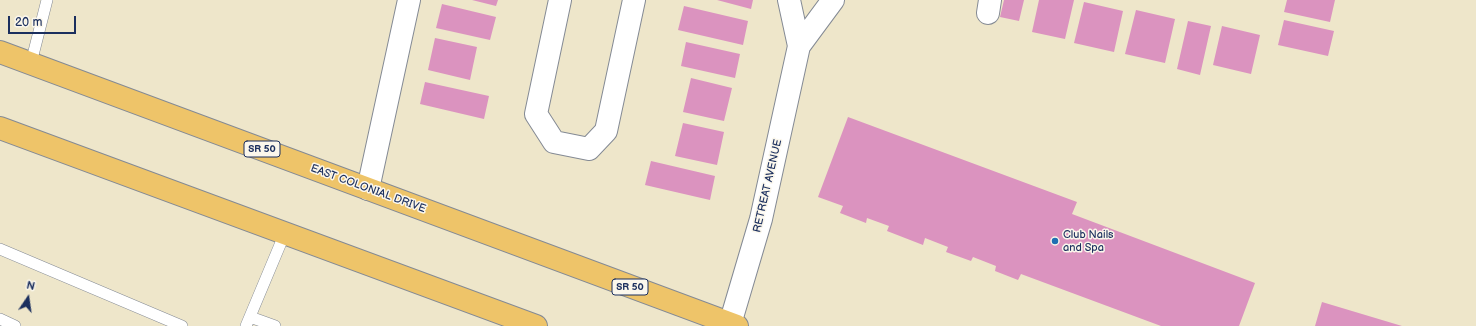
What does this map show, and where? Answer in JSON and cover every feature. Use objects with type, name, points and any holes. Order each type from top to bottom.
[{"type":"highway","name":"EAST COLONIAL DRIVE","points":[[0,52],[733,325]]},
{"type":"highway","points":[[0,128],[536,326]]},
{"type":"street","points":[[368,189],[410,0]]},
{"type":"street","points":[[560,0],[536,114],[554,142],[589,150],[606,131],[634,0]]},
{"type":"street","name":"RETREAT AVENUE","points":[[789,0],[799,46]]},
{"type":"street","name":"RETREAT AVENUE","points":[[733,325],[761,220],[799,46],[833,0]]},
{"type":"lane","points":[[31,63],[47,0]]},
{"type":"lane","points":[[275,326],[248,321],[285,233]]},
{"type":"lane","points":[[0,249],[182,326]]},
{"type":"lane","points":[[0,319],[15,326]]},
{"type":"building","points":[[472,0],[498,0],[496,6]]},
{"type":"building","points":[[717,0],[753,0],[751,9]]},
{"type":"building","points":[[1004,0],[1024,0],[1019,21],[1000,17]]},
{"type":"building","points":[[1039,0],[1074,0],[1065,39],[1032,32]]},
{"type":"building","points":[[1287,0],[1335,0],[1330,22],[1284,12]]},
{"type":"building","points":[[1084,2],[1123,11],[1114,52],[1074,43]]},
{"type":"building","points":[[442,4],[496,17],[490,40],[436,28]]},
{"type":"building","points":[[684,6],[748,21],[743,45],[678,30]]},
{"type":"building","points":[[1136,10],[1175,19],[1165,63],[1125,54]]},
{"type":"building","points":[[1284,20],[1334,31],[1328,56],[1278,45]]},
{"type":"building","points":[[1188,21],[1211,26],[1200,75],[1177,69]]},
{"type":"building","points":[[1222,26],[1260,35],[1251,74],[1213,65]]},
{"type":"building","points":[[435,38],[477,47],[470,80],[428,70]]},
{"type":"building","points":[[686,42],[740,54],[735,78],[681,66]]},
{"type":"building","points":[[691,78],[732,88],[724,121],[683,112]]},
{"type":"building","points":[[425,82],[489,96],[484,119],[420,104]]},
{"type":"building","points":[[848,117],[1077,202],[1072,214],[1255,283],[1239,326],[1161,326],[1021,274],[1018,280],[995,271],[996,266],[973,257],[971,261],[946,252],[948,247],[925,238],[923,245],[887,231],[889,226],[867,218],[866,223],[840,213],[843,206],[818,197]]},
{"type":"building","points":[[683,123],[724,132],[717,165],[675,156]]},
{"type":"building","points":[[651,161],[715,176],[710,200],[645,185]]},
{"type":"building","points":[[1322,302],[1402,326],[1315,326]]},
{"type":"place","name":"Club Nails and Spa","points":[[1055,241]]}]
